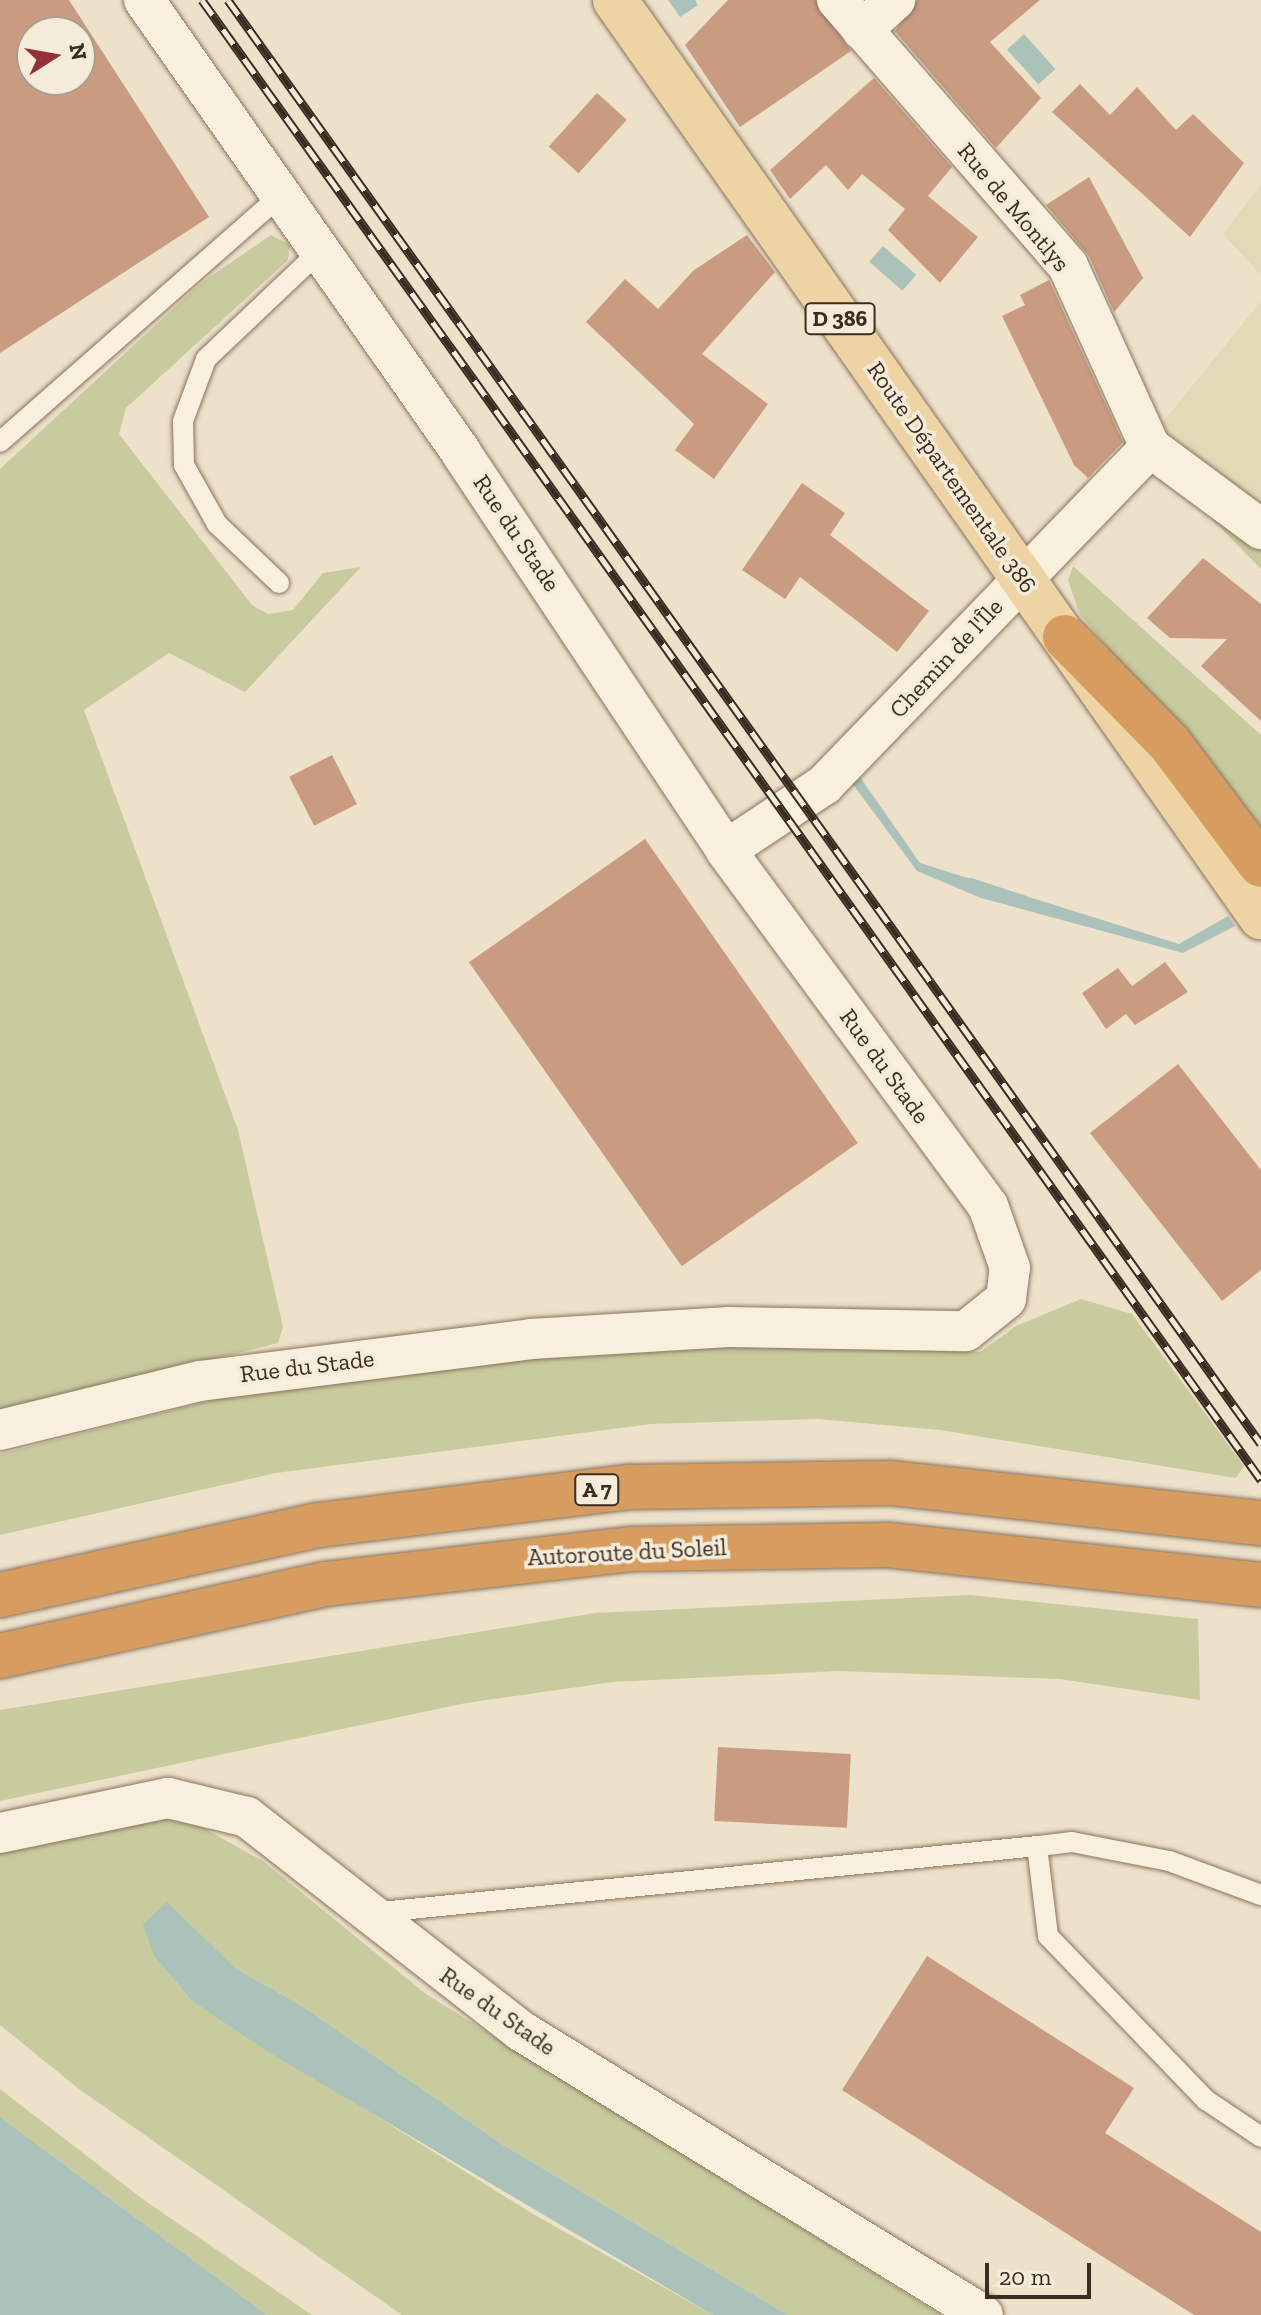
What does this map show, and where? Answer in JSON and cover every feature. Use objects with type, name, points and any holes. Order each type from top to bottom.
[{"type":"highway","points":[[1065,637],[1170,744],[1261,865]]},
{"type":"highway","name":"A 7","points":[[0,1595],[319,1525],[630,1487],[891,1483],[1201,1512],[1261,1523]]},
{"type":"highway","name":"Autoroute du Soleil","points":[[0,1656],[325,1584],[633,1549],[888,1545],[1257,1585]]},
{"type":"main road","name":"Route Départementale 386","points":[[615,0],[1261,917]]},
{"type":"street","name":"Rue du Stade","points":[[0,1430],[200,1381],[531,1339],[729,1327],[937,1334],[966,1331],[990,1317],[1006,1299],[1010,1268],[988,1206],[726,850],[320,251],[144,0]]},
{"type":"street","name":"Rue de Montlys","points":[[837,0],[1068,266],[1150,447],[1261,529]]},
{"type":"street","points":[[862,30],[895,0]]},
{"type":"street","name":"Chemin de l'Île","points":[[726,850],[824,785],[1150,447]]},
{"type":"street","name":"Rue du Stade","points":[[0,1833],[118,1804],[168,1798],[216,1804],[278,1835],[521,2031],[983,2315]]},
{"type":"lane","points":[[0,442],[281,195]]},
{"type":"lane","points":[[279,583],[217,524],[184,465],[183,421],[206,359],[320,251]]},
{"type":"lane","points":[[371,1913],[1072,1842],[1169,1861],[1261,1895]]},
{"type":"lane","points":[[1037,1846],[1048,1936],[1206,2100],[1261,2137]]},
{"type":"shaded area","points":[[1261,184],[1261,275],[1223,234]]},
{"type":"shaded area","points":[[1261,301],[1261,515],[1159,427]]},
{"type":"green space","points":[[271,235],[290,245],[288,260],[126,408],[119,434],[252,605],[268,614],[293,610],[323,573],[361,567],[245,692],[169,653],[84,710],[238,1130],[283,1327],[278,1343],[0,1412],[0,469],[201,283]]},
{"type":"green space","points":[[1204,511],[1261,547],[1261,569]]},
{"type":"green space","points":[[1073,566],[1261,735],[1261,836],[1079,613],[1068,580]]},
{"type":"green space","points":[[1081,1299],[1132,1314],[1244,1466],[1236,1478],[940,1430],[818,1419],[651,1424],[276,1473],[0,1535],[0,1454],[236,1394],[398,1368],[737,1342],[980,1352],[1016,1326]]},
{"type":"green space","points":[[970,1595],[1198,1619],[1200,1700],[1060,1679],[837,1671],[613,1682],[466,1703],[0,1801],[0,1710],[595,1613]]},
{"type":"green space","points":[[178,1814],[263,1861],[426,1994],[941,2315],[788,2315],[500,2143],[302,2006],[235,1968],[166,1903],[148,1930],[154,1956],[192,2001],[533,2214],[713,2315],[402,2315],[79,2089],[0,2025],[0,1845]]},
{"type":"green space","points":[[0,2089],[144,2200],[312,2315],[267,2315],[0,2117]]},
{"type":"water","points":[[668,0],[695,0],[698,5],[680,17]]},
{"type":"water","points":[[1024,34],[1055,69],[1038,84],[1007,49]]},
{"type":"water","points":[[883,246],[916,275],[902,291],[869,262]]},
{"type":"water","points":[[860,777],[920,863],[1179,944],[1228,916],[1235,926],[1183,953],[981,898],[917,871],[852,783]]},
{"type":"water","points":[[167,1902],[235,1968],[302,2006],[500,2143],[788,2315],[713,2315],[270,2053],[192,2001],[154,1956],[143,1924]]},
{"type":"water","points":[[0,2117],[267,2315],[0,2315]]},
{"type":"building","points":[[0,0],[69,0],[79,16],[16,16],[16,96],[96,96],[96,42],[209,217],[0,353]]},
{"type":"building","points":[[728,0],[815,0],[851,51],[740,127],[685,45]]},
{"type":"building","points":[[917,0],[1040,0],[990,42],[1041,98],[996,148],[895,31]]},
{"type":"building","points":[[874,78],[952,167],[928,196],[978,237],[940,283],[888,230],[905,209],[862,174],[848,190],[826,165],[790,199],[770,170]]},
{"type":"building","points":[[1080,84],[1110,115],[1137,87],[1176,130],[1193,114],[1244,163],[1190,237],[1052,112]]},
{"type":"building","points":[[597,93],[627,120],[579,173],[549,147]]},
{"type":"building","points":[[1089,177],[1143,278],[1114,312],[1089,256],[1046,205]]},
{"type":"building","points":[[747,235],[775,272],[702,354],[768,404],[714,479],[675,450],[694,424],[586,322],[625,279],[658,309],[694,270]]},
{"type":"building","points":[[1049,280],[1123,442],[1088,478],[1074,465],[1002,316],[1025,305],[1020,295]]},
{"type":"building","points":[[802,483],[845,513],[830,535],[929,611],[897,652],[800,577],[785,599],[742,570]]},
{"type":"building","points":[[1203,558],[1261,604],[1261,721],[1201,666],[1227,639],[1170,638],[1147,618]]},
{"type":"building","points":[[332,755],[357,804],[314,826],[289,777]]},
{"type":"building","points":[[645,839],[858,1143],[682,1266],[469,962]]},
{"type":"building","points":[[1165,962],[1188,992],[1135,1025],[1126,1014],[1106,1029],[1082,993],[1118,968],[1132,986]]},
{"type":"building","points":[[1178,1064],[1261,1170],[1261,1270],[1222,1301],[1090,1133]]},
{"type":"building","points":[[718,1747],[851,1754],[847,1828],[714,1821]]},
{"type":"building","points":[[927,1956],[1134,2088],[1105,2133],[1261,2232],[1261,2315],[1194,2315],[842,2090]]},
{"type":"waterway","points":[[970,883],[1022,900]]},
{"type":"railway","points":[[202,0],[1261,1480]]},
{"type":"railway","points":[[228,0],[1261,1444]]}]
